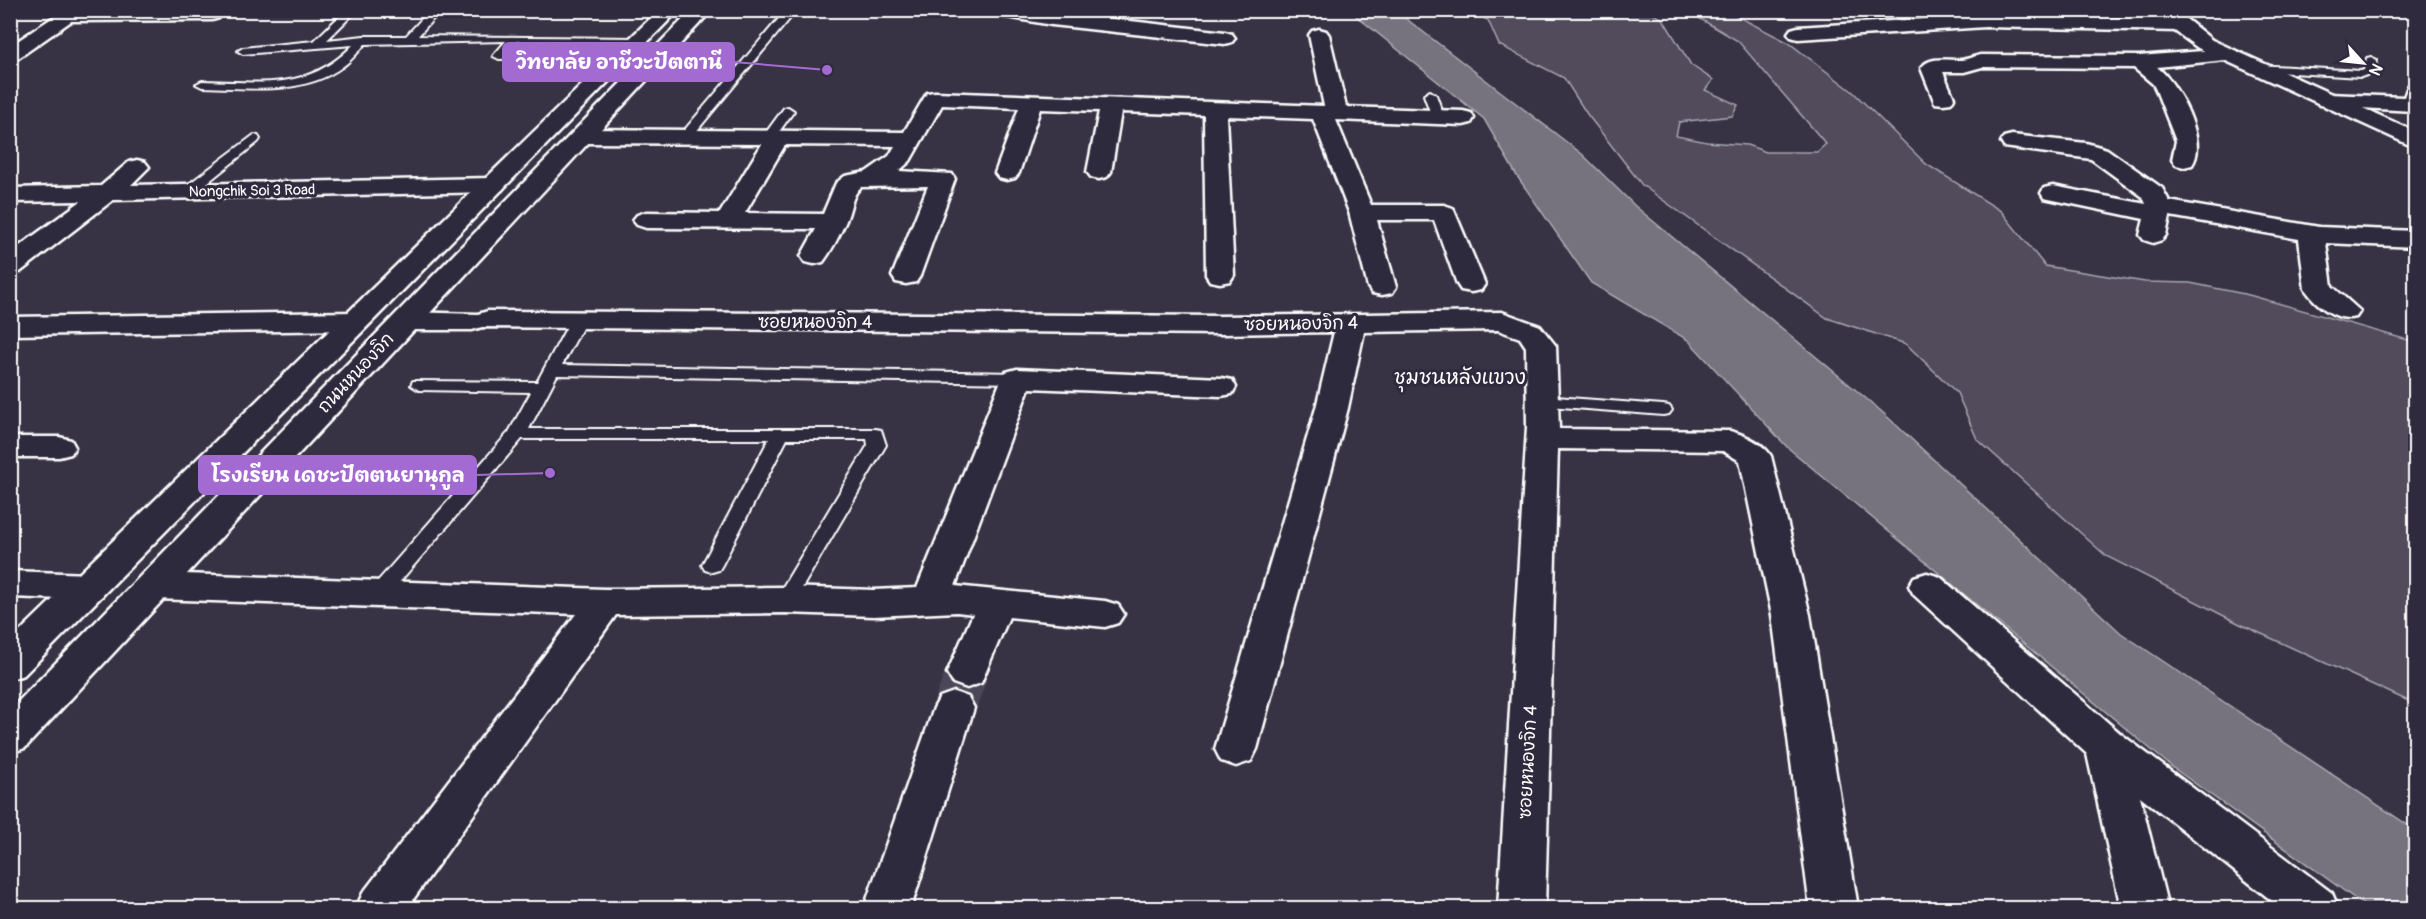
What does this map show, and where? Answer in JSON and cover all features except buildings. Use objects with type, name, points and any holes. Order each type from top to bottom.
[{"type":"street","name":"ถนนหนองจิก","points":[[10,664],[670,10]]},
{"type":"street","name":"ถนนหนองจิก","points":[[10,737],[702,10]]},
{"type":"street","points":[[1001,10],[1052,19],[1226,38]]},
{"type":"street","points":[[2164,10],[2179,25],[2205,44],[2415,141]]},
{"type":"street","points":[[13,51],[74,13],[212,14]]},
{"type":"street","points":[[1798,33],[1972,18],[2179,25]]},
{"type":"street","points":[[1972,18],[2025,61]]},
{"type":"street","points":[[1319,35],[1330,114],[1362,212],[1382,287]]},
{"type":"street","points":[[1943,98],[1932,67],[1964,66],[1981,62],[2139,62],[2228,55]]},
{"type":"street","points":[[2139,62],[2161,80],[2167,90],[2187,141],[2184,160]]},
{"type":"street","points":[[601,78],[636,80]]},
{"type":"street","points":[[2327,100],[2413,104],[2415,91]]},
{"type":"street","points":[[873,178],[898,161],[935,98],[1463,118]]},
{"type":"street","points":[[1007,173],[1032,101]]},
{"type":"street","points":[[1099,172],[1111,104]]},
{"type":"street","points":[[1215,109],[1220,275]]},
{"type":"street","points":[[583,136],[911,140]]},
{"type":"street","points":[[728,221],[773,138]]},
{"type":"street","points":[[2012,142],[2086,150],[2098,154],[2153,193],[2157,219]]},
{"type":"street","points":[[10,266],[106,194],[137,167]]},
{"type":"street","points":[[814,256],[832,222],[845,188],[854,181],[873,178],[943,179],[906,276]]},
{"type":"street","name":"Nongchik Soi 3 Road","points":[[10,195],[493,185]]},
{"type":"street","points":[[2053,193],[2157,219],[2345,237],[2382,236],[2415,239]]},
{"type":"street","points":[[1362,212],[1444,213],[1471,284]]},
{"type":"street","points":[[646,220],[832,222]]},
{"type":"street","points":[[2311,233],[2319,289],[2346,310]]},
{"type":"street","name":"ซอยหนองจิก 4","points":[[10,326],[480,320],[1221,325],[1502,321],[1530,332],[1541,346],[1542,439],[1521,909]]},
{"type":"street","points":[[1236,749],[1332,408],[1351,323]]},
{"type":"street","points":[[931,599],[1017,378],[1221,387]]},
{"type":"street","points":[[1542,439],[1730,441],[1755,456],[1791,615],[1834,909]]},
{"type":"street","points":[[10,447],[58,447]]},
{"type":"street","points":[[10,584],[89,587]]},
{"type":"street","points":[[155,586],[605,602],[785,600],[874,603],[931,599],[997,602],[1105,614]]},
{"type":"street","points":[[1927,586],[2106,746],[2315,909]]},
{"type":"street","points":[[380,909],[605,602]]},
{"type":"street","points":[[887,909],[960,691],[997,602]]},
{"type":"street","points":[[2106,746],[2144,909]]},
{"type":"lane","points":[[319,42],[352,10]]},
{"type":"lane","points":[[409,39],[436,10]]},
{"type":"lane","points":[[686,136],[792,10]]},
{"type":"lane","points":[[243,51],[364,39],[514,38],[639,41]]},
{"type":"lane","points":[[514,38],[499,56],[541,55]]},
{"type":"lane","points":[[202,84],[279,84],[314,78],[338,65],[364,39]]},
{"type":"lane","points":[[2257,68],[2361,74],[2368,72],[2371,60]]},
{"type":"lane","points":[[1430,95],[1438,117]]},
{"type":"lane","points":[[773,138],[788,111]]},
{"type":"lane","points":[[187,192],[254,140]]},
{"type":"lane","points":[[378,594],[516,434],[578,321]]},
{"type":"lane","points":[[552,370],[1017,378]]},
{"type":"lane","points":[[419,385],[542,387]]},
{"type":"lane","points":[[1542,401],[1664,410]]},
{"type":"lane","points":[[516,434],[875,434],[877,445],[785,600]]},
{"type":"lane","points":[[712,565],[781,434]]},
{"type":"shaded area","points":[[1350,11],[1396,11],[1582,154],[1635,206],[1881,411],[2121,633],[2415,830],[2415,908],[2368,908],[2172,767],[1787,447],[1688,340],[1591,283],[1517,176],[1484,119]]},
{"type":"shaded area","points":[[1465,11],[1648,11],[1663,19],[1691,65],[1713,80],[1705,90],[1738,105],[1732,116],[1679,122],[1676,136],[1707,142],[1747,145],[1766,152],[1817,152],[1826,144],[1738,41],[1687,11],[1727,11],[1789,43],[1852,91],[1926,164],[2001,211],[2045,266],[2145,282],[2190,283],[2249,295],[2415,342],[2415,704],[2240,624],[2106,556],[1977,439],[1957,393],[1906,344],[1827,318],[1642,185],[1587,114],[1564,78],[1499,45],[1488,20]]},
{"type":"tunnel","points":[[954,708],[967,673]]},
{"type":"place","name":"วิทยาลัย อาชีวะปัตตานี","points":[[827,70]]},
{"type":"place","name":"โรงเรียน เดชะปัตตนยานุกูล","points":[[550,473]]},
{"type":"district","name":"ชุมชนหลังแขวง","points":[[1460,377]]}]
